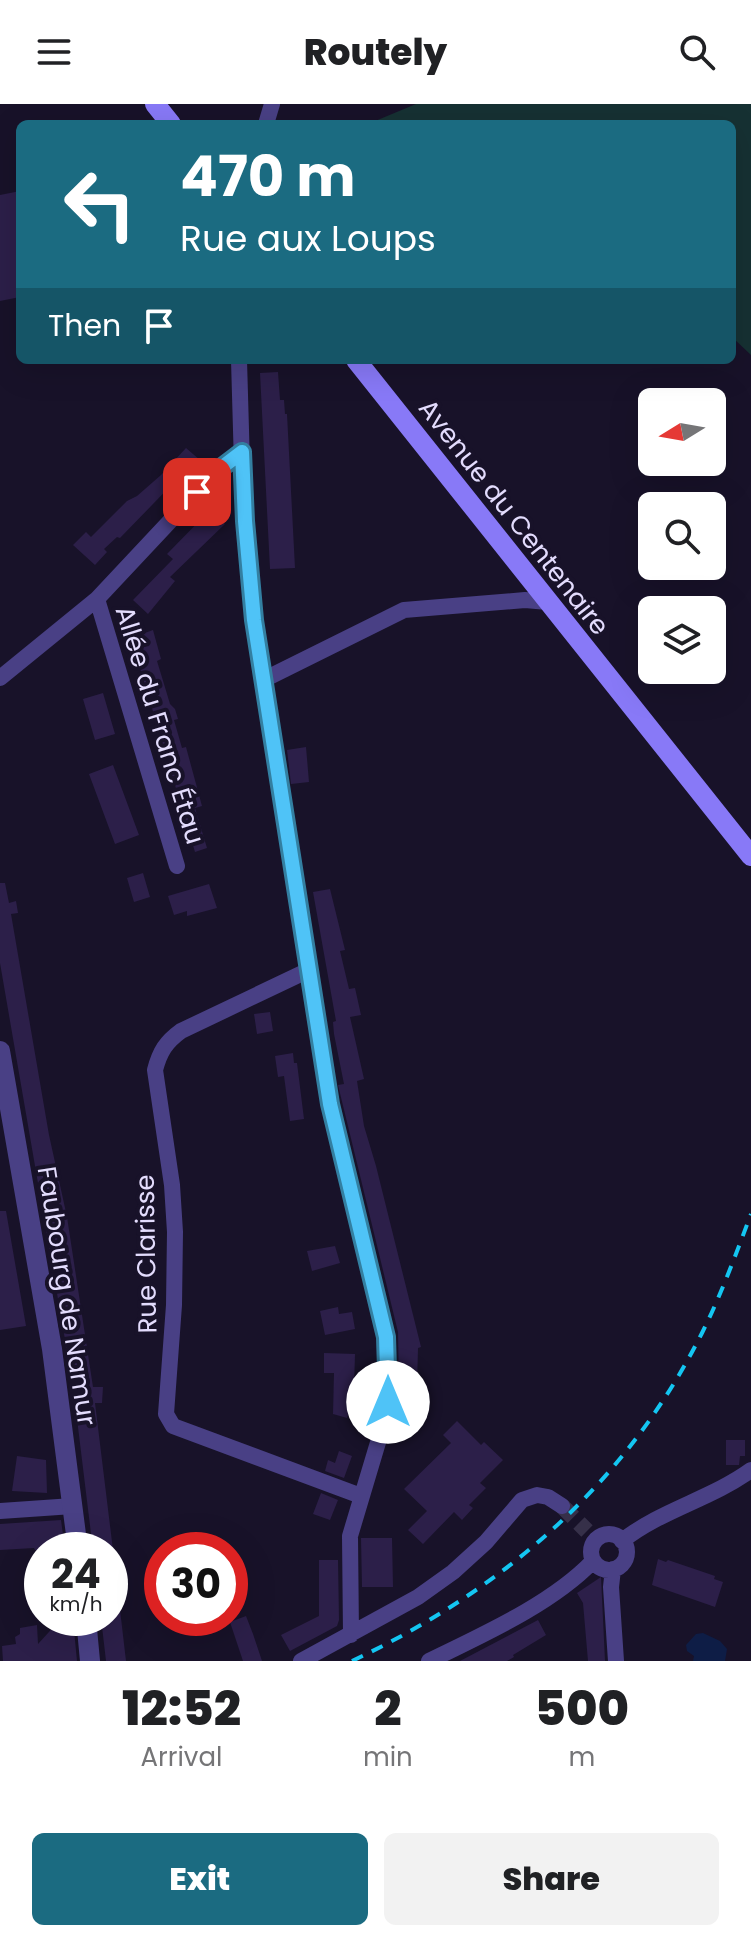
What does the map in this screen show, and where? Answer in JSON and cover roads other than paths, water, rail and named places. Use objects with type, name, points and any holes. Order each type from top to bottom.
[{"type":"main road","points":[[155,104],[168,120]]},
{"type":"main road","name":"Avenue du Centenaire","points":[[359,364],[751,856]]},
{"type":"street","points":[[239,364],[248,565],[265,679],[330,1104],[386,1337],[389,1373],[385,1419],[350,1536],[351,1635]]},
{"type":"street","points":[[0,678],[97,599],[217,471],[242,452]]},
{"type":"street","name":"Allée du Franc Étau","points":[[97,599],[177,866]]},
{"type":"street","points":[[265,679],[404,610],[525,600],[548,602]]},
{"type":"street","name":"Rue Clarisse","points":[[309,970],[181,1031],[159,1053],[155,1070],[172,1185],[175,1232],[174,1305],[166,1414],[173,1426],[361,1496]]},
{"type":"street","name":"Faubourg de Namur","points":[[0,1051],[52,1349],[76,1532]]},
{"type":"street","points":[[622,1541],[638,1529],[735,1482],[751,1470]]},
{"type":"street","points":[[301,1661],[418,1597],[453,1572],[486,1542],[522,1500],[537,1495],[548,1497],[562,1506]]},
{"type":"street","points":[[0,1511],[73,1506]]},
{"type":"street","points":[[607,1534],[622,1541],[625,1546],[623,1563],[613,1569],[602,1569],[593,1561],[592,1535],[607,1534]]},
{"type":"street","points":[[429,1661],[498,1628],[579,1575],[593,1561]]},
{"type":"street","points":[[613,1569],[611,1587],[616,1661]]},
{"type":"street","points":[[88,1636],[90,1661]]},
{"type":"water","points":[[703,1633],[720,1641],[727,1649],[725,1661],[693,1661],[694,1656],[687,1651],[686,1645],[696,1634]]},
{"type":"tunnel","points":[[562,1506],[587,1531]]},
{"type":"railway","points":[[352,1661],[460,1601],[509,1566],[555,1527],[598,1484],[636,1438],[671,1388],[709,1319],[751,1214]]}]
